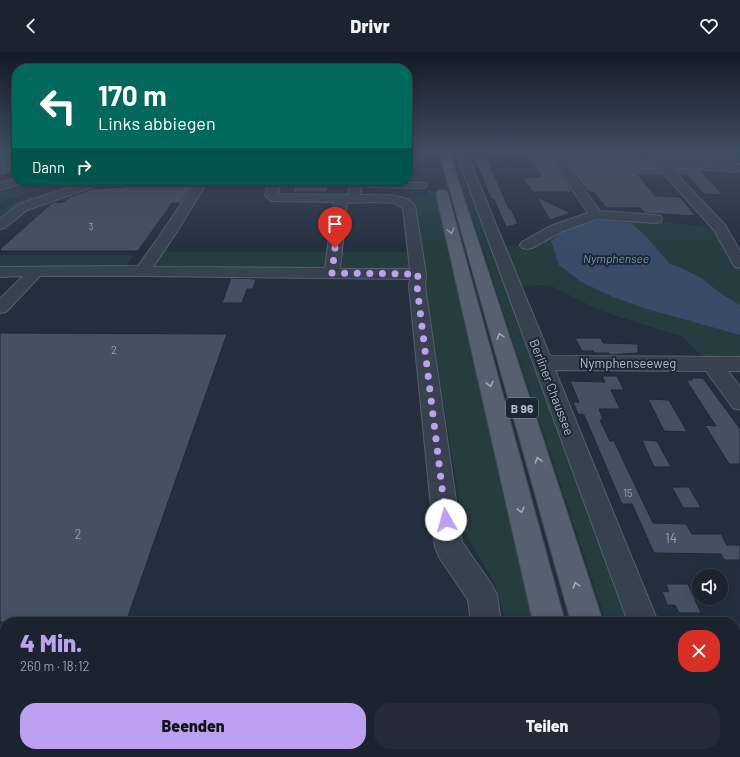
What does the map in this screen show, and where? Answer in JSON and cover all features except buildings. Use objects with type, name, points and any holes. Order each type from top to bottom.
[{"type":"main road","name":"B 96","points":[[427,185],[548,617]]},
{"type":"main road","name":"B 96","points":[[453,185],[585,617]]},
{"type":"street","name":"Berliner Chaussee","points":[[459,185],[544,363],[641,617]]},
{"type":"street","points":[[575,185],[596,215]]},
{"type":"street","points":[[679,185],[720,228],[740,264]]},
{"type":"street","points":[[12,201],[60,186]]},
{"type":"street","points":[[0,225],[23,207],[85,186]]},
{"type":"street","points":[[142,271],[199,186]]},
{"type":"street","points":[[273,186],[271,194],[275,198],[390,199],[409,206],[418,274],[417,286],[449,547],[482,595],[485,617]]},
{"type":"street","points":[[332,273],[348,199],[354,186]]},
{"type":"street","points":[[527,245],[558,228],[596,215],[656,219]]},
{"type":"street","points":[[0,272],[35,273],[142,271],[418,274]]},
{"type":"street","points":[[0,308],[35,273]]},
{"type":"street","name":"Nymphenseeweg","points":[[544,363],[740,364]]},
{"type":"street","points":[[712,364],[740,402]]},
{"type":"green space","points":[[461,185],[469,185],[631,617],[604,617]]},
{"type":"green space","points":[[20,186],[53,186],[0,202],[0,192]]},
{"type":"green space","points":[[66,186],[82,186],[0,222],[0,211],[13,202]]},
{"type":"green space","points":[[427,189],[435,192],[437,195],[536,617],[505,617],[495,584],[464,531],[424,280],[415,208],[388,197],[429,197]]},
{"type":"green space","points":[[596,215],[717,228],[740,268],[740,305],[720,293],[703,279],[682,268],[670,264],[646,236],[630,223],[571,275],[581,282],[613,297],[740,335],[740,361],[707,361],[683,337],[601,311],[549,285],[517,286],[501,246],[527,245]]},
{"type":"green space","points":[[168,250],[167,252],[328,251],[328,268],[148,270],[161,251]]},
{"type":"green space","points":[[406,250],[409,251],[414,270],[342,270],[343,252],[406,252]]},
{"type":"green space","points":[[0,255],[134,255],[124,270],[0,270]]},
{"type":"water","name":"Nymphensee","points":[[601,220],[631,223],[646,236],[670,264],[682,268],[703,279],[720,293],[740,305],[740,335],[644,308],[613,297],[581,282],[559,265],[551,241],[563,232],[574,227]]},
{"type":"route","points":[[335,248],[332,273],[418,274],[417,286],[446,520]]}]
